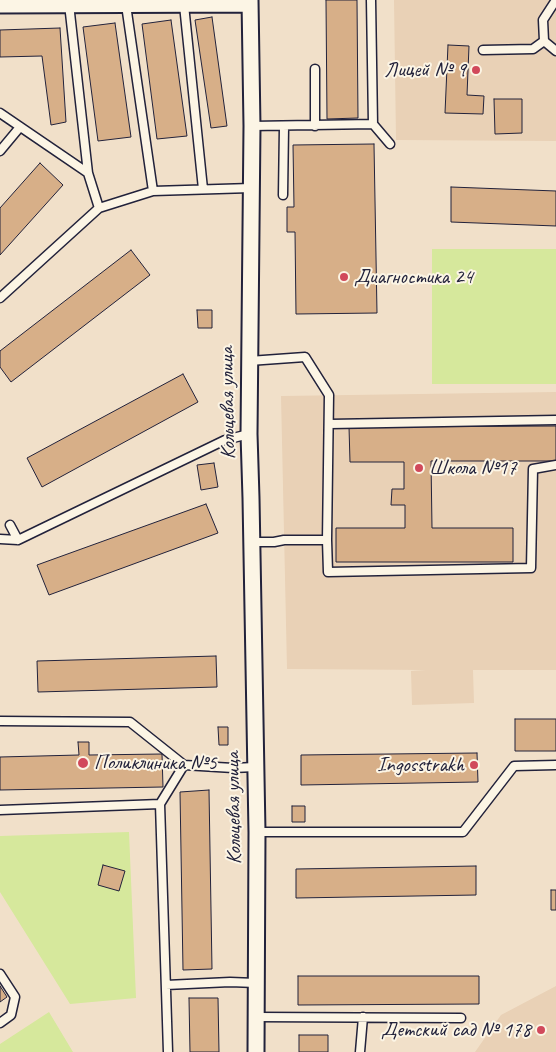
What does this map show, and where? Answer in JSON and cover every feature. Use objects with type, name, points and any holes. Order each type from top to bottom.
[{"type":"street","name":"Кольцевая улица","points":[[0,5],[69,4],[126,6],[250,2],[252,126],[248,361],[257,832],[256,1052]]},
{"type":"lane","points":[[371,0],[373,124],[390,144]]},
{"type":"lane","points":[[556,0],[543,20],[544,41],[556,51]]},
{"type":"lane","points":[[69,4],[88,174],[99,208]]},
{"type":"lane","points":[[184,5],[203,189]]},
{"type":"lane","points":[[126,6],[153,191]]},
{"type":"lane","points":[[483,50],[533,49],[544,41]]},
{"type":"lane","points":[[315,69],[315,126]]},
{"type":"lane","points":[[0,113],[88,174]]},
{"type":"lane","points":[[252,126],[373,124]]},
{"type":"lane","points":[[283,195],[284,126]]},
{"type":"lane","points":[[0,151],[20,127]]},
{"type":"lane","points":[[0,298],[99,208],[153,191],[251,188]]},
{"type":"lane","points":[[248,361],[304,357],[328,391],[330,424],[328,572],[531,568],[533,469],[556,465]]},
{"type":"lane","points":[[330,424],[556,420]]},
{"type":"lane","points":[[0,539],[18,540],[225,440],[249,434]]},
{"type":"lane","points":[[10,525],[18,540]]},
{"type":"lane","points":[[252,542],[327,540]]},
{"type":"lane","points":[[0,721],[130,722],[184,765],[233,768],[255,767]]},
{"type":"lane","points":[[168,1052],[160,804],[184,765]]},
{"type":"lane","points":[[257,832],[463,832],[514,766],[556,765]]},
{"type":"lane","points":[[0,810],[160,804]]},
{"type":"lane","points":[[0,974],[14,997],[11,1015],[0,1022]]},
{"type":"lane","points":[[166,985],[230,982],[256,983]]},
{"type":"lane","points":[[256,1017],[461,1018]]},
{"type":"lane","points":[[360,1052],[363,1017]]},
{"type":"shaded area","name":"Лицей № 9","points":[[394,0],[556,0],[556,141],[396,140]]},
{"type":"shaded area","name":"Школа №17","points":[[556,392],[556,670],[473,670],[474,703],[412,705],[411,671],[426,670],[287,669],[281,396]]},
{"type":"shaded area","points":[[556,986],[556,1052],[475,1052],[501,1015]]},
{"type":"green space","points":[[432,249],[556,249],[556,384],[432,384]]},
{"type":"green space","points":[[129,832],[136,998],[70,1004],[0,892],[0,836]]},
{"type":"green space","points":[[49,1012],[73,1052],[0,1052],[0,1044]]},
{"type":"building","points":[[326,0],[357,0],[358,118],[327,119]]},
{"type":"building","points":[[212,17],[227,126],[211,128],[195,20]]},
{"type":"building","points":[[171,20],[187,136],[157,139],[142,24]]},
{"type":"building","points":[[115,23],[131,137],[98,141],[83,27]]},
{"type":"building","points":[[60,28],[66,122],[51,125],[42,56],[0,57],[0,30]]},
{"type":"building","points":[[448,45],[469,46],[467,95],[484,96],[483,114],[445,113]]},
{"type":"building","points":[[494,99],[522,99],[522,133],[495,134]]},
{"type":"building","points":[[374,144],[377,313],[296,314],[295,232],[287,232],[287,207],[294,207],[293,145]]},
{"type":"building","points":[[40,163],[63,185],[0,255],[0,208]]},
{"type":"building","points":[[451,187],[556,191],[556,226],[451,222]]},
{"type":"building","points":[[131,250],[150,275],[11,382],[0,367],[0,351]]},
{"type":"building","points":[[197,310],[212,310],[212,328],[198,328]]},
{"type":"building","points":[[183,374],[198,402],[42,487],[27,458]]},
{"type":"building","points":[[556,426],[556,461],[431,461],[432,528],[513,528],[513,562],[336,562],[336,528],[405,528],[405,505],[391,505],[392,489],[404,489],[404,462],[350,462],[349,427]]},
{"type":"building","points":[[214,463],[218,487],[201,490],[197,465]]},
{"type":"building","points":[[206,504],[218,533],[49,595],[37,565]]},
{"type":"building","points":[[216,656],[217,687],[38,692],[37,661]]},
{"type":"building","points":[[515,719],[556,719],[556,751],[515,751]]},
{"type":"building","points":[[218,727],[228,727],[228,745],[219,745]]},
{"type":"building","points":[[78,742],[89,742],[89,755],[162,754],[163,787],[0,790],[0,757],[79,755]]},
{"type":"building","points":[[477,753],[478,782],[301,785],[301,755]]},
{"type":"building","points":[[209,790],[212,969],[183,970],[180,792]]},
{"type":"building","points":[[292,806],[305,806],[305,822],[292,822]]},
{"type":"building","points":[[103,865],[125,871],[119,891],[98,885]]},
{"type":"building","points":[[476,866],[476,895],[296,898],[296,869]]},
{"type":"building","points":[[551,890],[556,890],[556,910],[551,910]]},
{"type":"building","points":[[298,976],[479,976],[479,1004],[298,1005]]},
{"type":"building","points":[[0,986],[7,997],[0,1002]]},
{"type":"building","points":[[189,998],[218,998],[219,1052],[190,1052]]},
{"type":"building","points":[[299,1035],[328,1035],[328,1052],[299,1052]]},
{"type":"place","name":"Лицей № 9","points":[[476,70]]},
{"type":"place","name":"Диагностика 24","points":[[344,277]]},
{"type":"place","name":"Школа №17","points":[[419,468]]},
{"type":"place","name":"Поликлиника №5","points":[[83,763]]},
{"type":"place","name":"Ingosstrakh","points":[[474,765]]},
{"type":"place","name":"Детский сад № 178","points":[[541,1030]]}]
